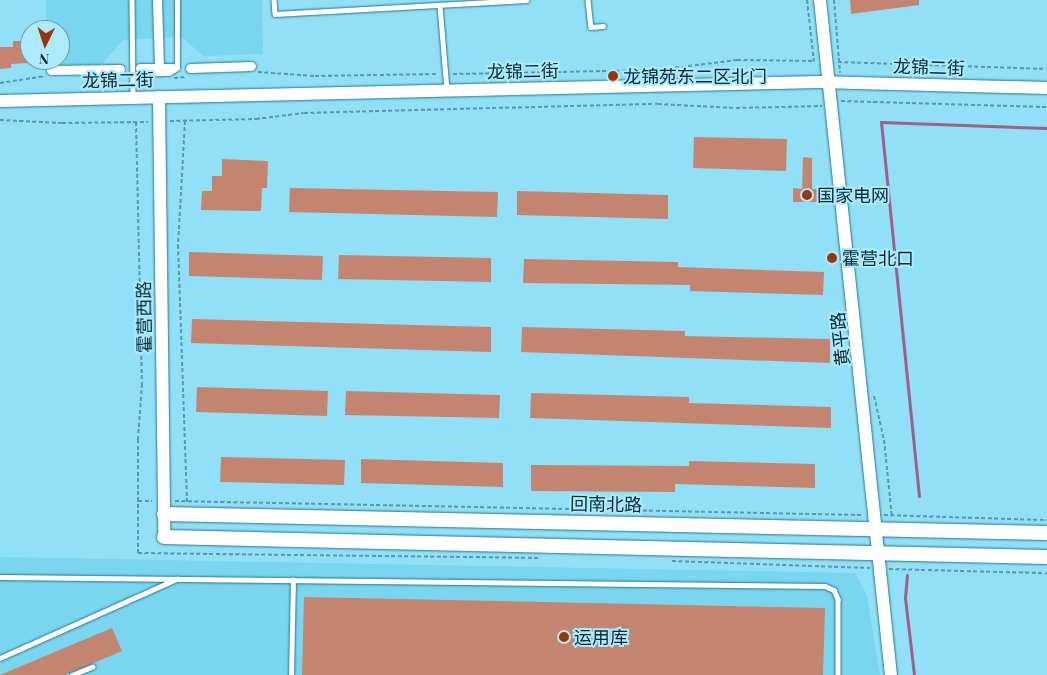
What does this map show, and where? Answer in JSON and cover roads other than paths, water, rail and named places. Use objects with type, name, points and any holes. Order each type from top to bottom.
[{"type":"main road","name":"回南北路","points":[[164,514],[878,528],[1047,534]]},
{"type":"main road","points":[[164,536],[1047,557]]},
{"type":"street","points":[[157,0],[158,68]]},
{"type":"street","name":"黄平路","points":[[820,0],[878,528],[878,552],[891,675]]},
{"type":"street","points":[[140,68],[172,68]]},
{"type":"street","points":[[52,73],[120,69]]},
{"type":"street","points":[[194,70],[250,69]]},
{"type":"street","name":"龙锦二街","points":[[0,101],[830,82],[1047,88]]},
{"type":"street","name":"霍营西路","points":[[159,97],[164,536]]},
{"type":"lane","points":[[132,0],[133,98]]},
{"type":"lane","points":[[133,78],[137,74],[169,73],[177,68],[177,0]]},
{"type":"lane","points":[[274,0],[275,14],[527,0]]},
{"type":"lane","points":[[428,0],[428,6]]},
{"type":"lane","points":[[588,0],[592,27],[603,26]]},
{"type":"lane","points":[[440,6],[447,90]]},
{"type":"lane","points":[[0,576],[825,586],[834,590],[838,599],[838,675]]},
{"type":"lane","points":[[0,658],[179,579]]},
{"type":"lane","points":[[291,675],[293,580]]},
{"type":"lane","points":[[72,675],[92,667]]},
{"type":"waterway","points":[[919,496],[881,122],[1047,128]]},
{"type":"waterway","points":[[907,575],[905,598],[914,675]]},
{"type":"place","name":"龙锦苑东二区北门","points":[[613,76]]},
{"type":"place","name":"国家电网","points":[[807,195]]},
{"type":"place","name":"霍营北口","points":[[832,258]]},
{"type":"place","name":"运用库","points":[[564,637]]}]
